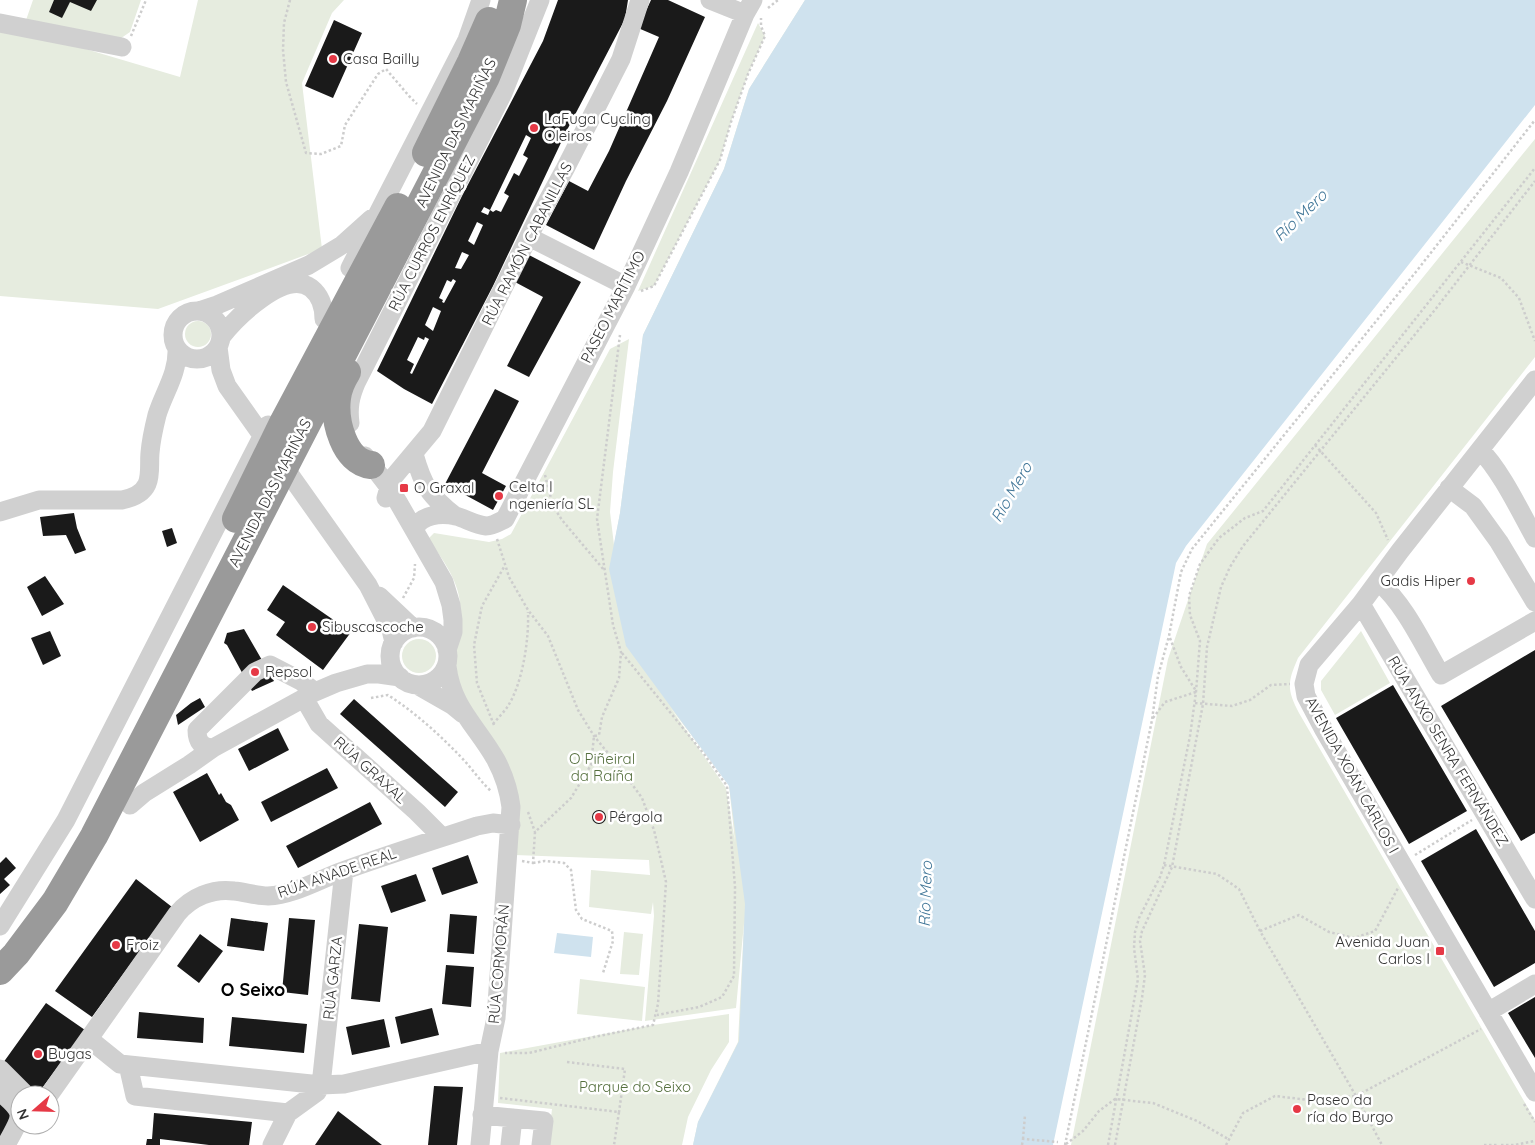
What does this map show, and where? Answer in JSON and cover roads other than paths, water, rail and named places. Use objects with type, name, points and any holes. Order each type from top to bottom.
[{"type":"highway","name":"AVENIDA DAS MARIÑAS","points":[[5,957],[10,934],[60,858],[82,818],[222,547],[284,421],[412,180],[471,62],[486,27],[494,0]]},
{"type":"highway","name":"AVENIDA DAS MARIÑAS","points":[[5,957],[56,902],[94,836],[486,77],[507,26],[513,0]]},
{"type":"highway","points":[[371,465],[364,464],[355,459],[343,440],[337,412],[337,398],[344,377],[408,246],[419,207]]},
{"type":"highway","points":[[5,957],[37,938],[55,917],[79,884],[121,813],[130,805]]},
{"type":"street","points":[[0,926],[66,820],[253,452],[324,319],[467,40],[481,0]]},
{"type":"street","name":"RÚA CURROS ENRÍQUEZ","points":[[434,564],[388,486],[360,451],[353,437],[348,409],[352,393],[503,92],[540,0]]},
{"type":"street","name":"RÚA RAMÓN CABANILLAS","points":[[388,486],[432,431],[620,59],[640,0]]},
{"type":"street","points":[[710,0],[756,10]]},
{"type":"street","name":"PASEO MARÍTIMO","points":[[414,529],[417,523],[425,517],[454,516],[485,526],[494,525],[504,518],[626,286],[678,172],[756,10]]},
{"type":"street","points":[[0,23],[122,47]]},
{"type":"street","points":[[0,512],[39,500],[130,499],[143,490],[148,483],[150,453],[158,414],[176,366],[177,349],[173,336],[176,323],[186,314],[216,305],[309,265],[325,256],[342,245],[371,219],[391,189]]},
{"type":"street","points":[[529,236],[626,286]]},
{"type":"street","points":[[169,386],[197,360],[207,357],[236,319],[250,306],[272,293],[293,284],[306,285],[317,293],[324,307],[324,319]]},
{"type":"street","points":[[199,311],[206,313],[217,322],[221,370],[227,386],[368,585],[391,630],[393,647],[392,666],[408,681]]},
{"type":"street","points":[[177,349],[182,354],[197,360],[234,397]]},
{"type":"street","name":"AVENIDA XOÁN CARLOS I","points":[[1535,380],[1400,551],[1361,604],[1309,665],[1304,684],[1306,696],[1324,730],[1402,863],[1487,1020],[1535,1092]]},
{"type":"street","points":[[1480,450],[1487,457],[1508,490],[1535,538]]},
{"type":"street","points":[[371,465],[400,461],[414,454],[419,472],[429,492],[435,500],[454,516]]},
{"type":"street","points":[[130,805],[144,793],[212,748],[310,695],[367,674],[379,674],[408,681],[432,682],[443,672],[452,632],[452,605],[444,582],[434,564],[389,512],[386,504],[388,486]]},
{"type":"street","points":[[1450,488],[1473,506],[1532,590]]},
{"type":"street","points":[[1378,581],[1398,602],[1441,675],[1535,621]]},
{"type":"street","points":[[368,585],[420,628],[440,636],[447,658]]},
{"type":"street","points":[[353,678],[372,666],[393,647],[402,633],[420,628],[443,612],[447,591]]},
{"type":"street","name":"RÚA ANXO SENRA FERNÁNDEZ","points":[[1361,604],[1484,813],[1529,877],[1535,899]]},
{"type":"street","name":"RÚA CORMORÁN","points":[[447,658],[452,688],[466,717],[496,760],[509,793],[511,816],[496,1018],[489,1051],[480,1145]]},
{"type":"street","points":[[212,748],[205,747],[200,743],[197,737],[197,730],[255,672],[270,665],[301,680],[310,695]]},
{"type":"street","name":"RÚA CORMORÁN","points":[[408,681],[452,705],[466,717]]},
{"type":"street","name":"RÚA GRAXAL","points":[[310,695],[319,724],[442,837]]},
{"type":"street","name":"RÚA ANADE REAL","points":[[56,1085],[183,906],[215,891],[232,890],[268,896],[286,893],[442,837],[494,823],[511,816]]},
{"type":"street","name":"RÚA GARZA","points":[[321,1085],[344,871]]},
{"type":"street","points":[[1487,1020],[1535,984]]},
{"type":"street","points":[[89,1039],[120,1064],[321,1085],[344,1084],[489,1051]]},
{"type":"street","points":[[128,1065],[135,1096],[288,1113]]},
{"type":"street","points":[[0,1069],[16,1085]]},
{"type":"street","points":[[272,1145],[288,1113],[317,1092],[321,1085]]},
{"type":"street","points":[[0,1092],[18,1108],[19,1114],[18,1121],[6,1145]]},
{"type":"street","points":[[483,1106],[513,1118],[544,1121],[541,1145]]},
{"type":"street","points":[[510,1145],[513,1118]]},
{"type":"water","name":"Río Mero","points":[[805,0],[1535,0],[1535,105],[1186,546],[1176,563],[1053,1145],[693,1145],[698,1122],[739,1041],[745,904],[729,786],[626,646],[609,569],[620,513],[643,335],[724,169],[749,89]]},
{"type":"water","points":[[557,933],[593,937],[591,957],[554,953]]},
{"type":"place","name":"Casa Bailly","points":[[333,59]]},
{"type":"place","name":"LaFuga Cycling Oleiros","points":[[534,128]]},
{"type":"place","name":"O Graxal","points":[[404,488]]},
{"type":"place","name":"Celta I ngeniería SL","points":[[499,496]]},
{"type":"place","name":"Gadis Hiper","points":[[1471,581]]},
{"type":"place","name":"Sibuscascoche","points":[[312,627]]},
{"type":"place","name":"Repsol","points":[[255,672]]},
{"type":"place","name":"Pérgola","points":[[599,817]]},
{"type":"place","name":"Froiz","points":[[116,945]]},
{"type":"place","name":"Avenida Juan Carlos I","points":[[1440,951]]},
{"type":"place","name":"Bugas","points":[[38,1054]]},
{"type":"place","name":"Paseo da ría do Burgo","points":[[1297,1109]]},
{"type":"district","name":"O Seixo","points":[[253,990]]},
{"type":"park label","name":"O Piñeiral da Raíña","points":[[602,768]]},
{"type":"park label","name":"Parque do Seixo","points":[[635,1087]]}]
